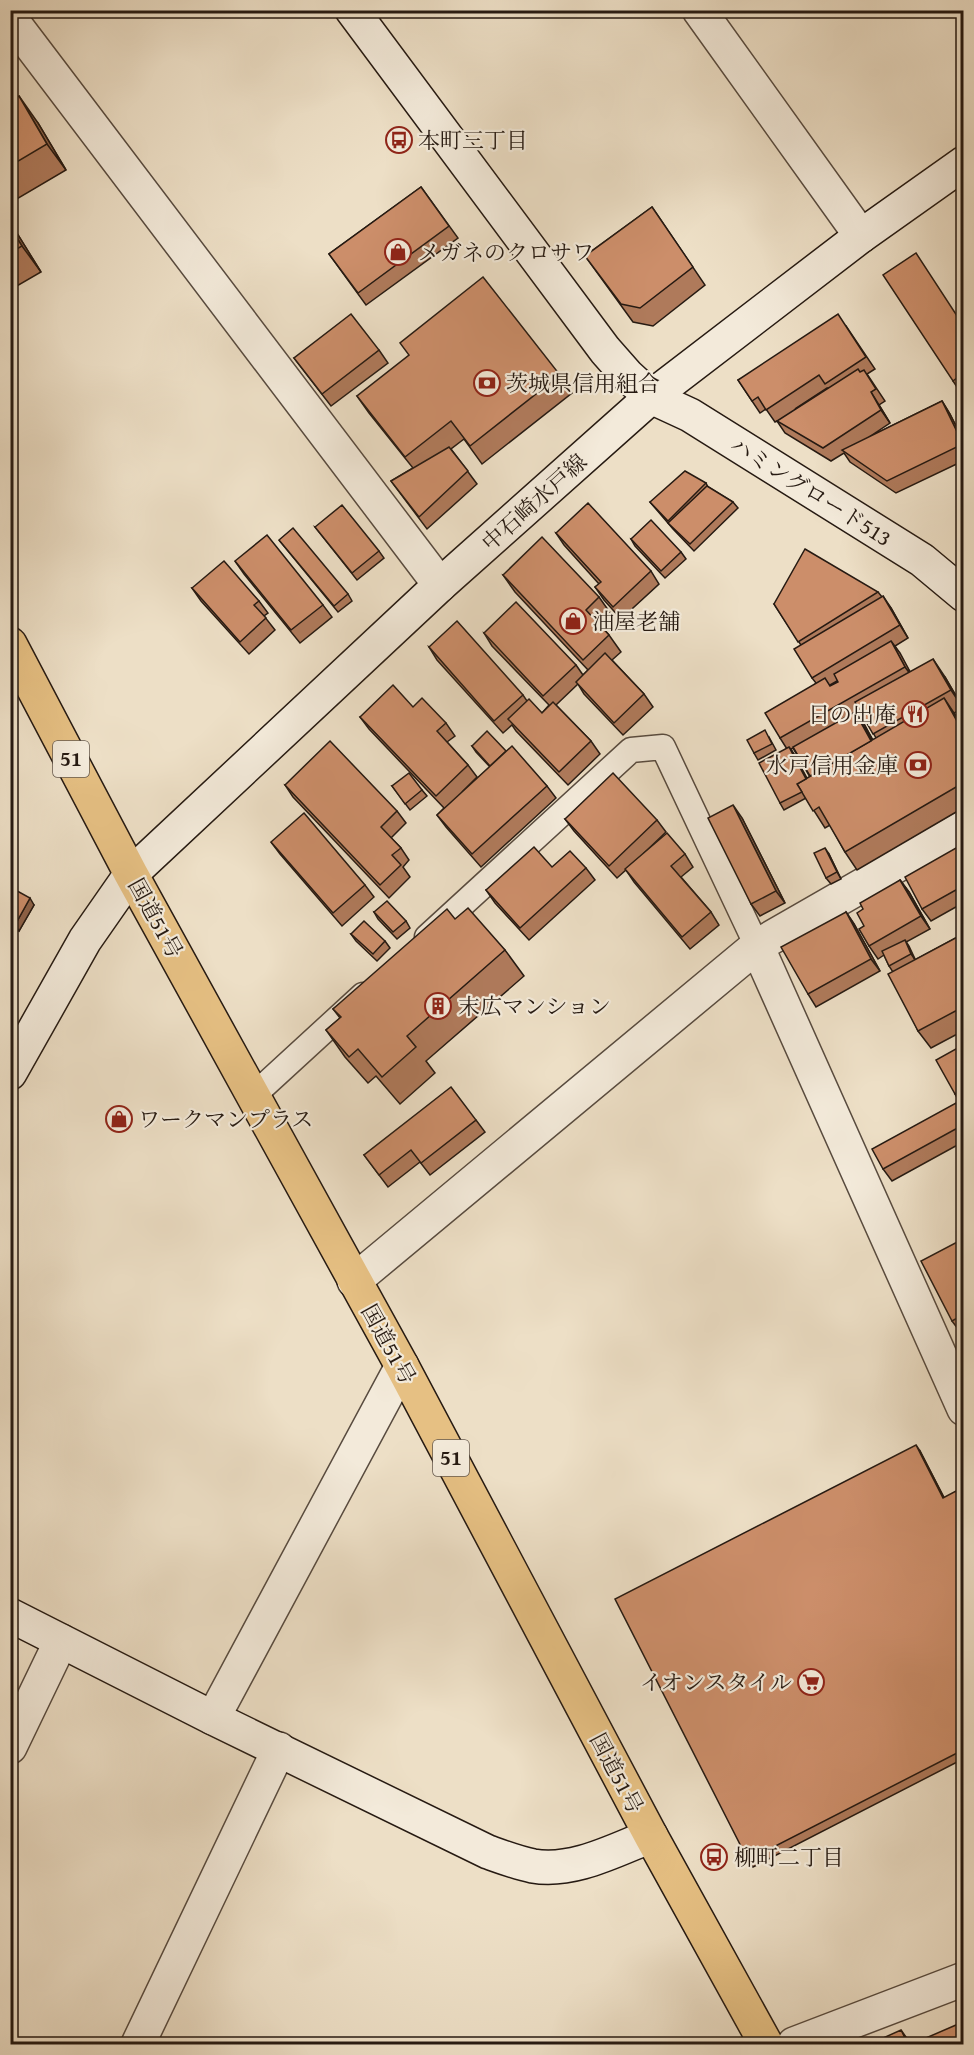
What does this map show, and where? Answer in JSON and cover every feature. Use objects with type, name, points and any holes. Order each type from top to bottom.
[{"type":"highway","name":"国道51号","points":[[10,644],[131,874],[402,1366],[651,1836],[766,2044]]},
{"type":"street","name":"ハミングロード513","points":[[352,10],[605,350],[627,375],[651,397],[690,415],[922,560],[963,594]]},
{"type":"street","points":[[699,10],[861,236]]},
{"type":"street","points":[[10,18],[440,585]]},
{"type":"street","name":"中石崎水戸線","points":[[10,1072],[19,1037],[131,874],[440,585],[651,397],[861,236],[963,163]]},
{"type":"street","points":[[354,1281],[757,946],[963,827]]},
{"type":"street","points":[[757,946],[963,1409]]},
{"type":"street","points":[[213,1718],[402,1366]]},
{"type":"street","points":[[10,1615],[213,1718],[488,1852],[534,1866],[563,1866],[601,1856],[651,1836]]},
{"type":"street","points":[[10,1747],[61,1641]]},
{"type":"street","points":[[138,2044],[279,1749]]},
{"type":"street","points":[[794,2044],[963,1979]]},
{"type":"lane","points":[[412,951],[631,750],[663,747],[757,946]]},
{"type":"lane","points":[[254,1095],[377,983]]},
{"type":"building","points":[[19,96],[47,144],[10,166],[10,101]]},
{"type":"building","name":"メガネのクロサワ","points":[[421,187],[449,226],[358,293],[329,254]]},
{"type":"building","points":[[652,207],[693,267],[640,308],[621,304],[585,256]]},
{"type":"building","points":[[10,227],[22,246],[10,253]]},
{"type":"building","points":[[916,253],[963,325],[963,385],[958,377],[953,381],[883,275]]},
{"type":"building","name":"茨城県信用組合","points":[[483,277],[560,375],[470,446],[451,421],[405,457],[357,396],[409,355],[400,343]]},
{"type":"building","points":[[351,314],[379,350],[322,394],[294,358]]},
{"type":"building","points":[[838,314],[866,357],[825,384],[819,375],[766,410],[758,397],[752,401],[738,380]]},
{"type":"building","points":[[858,369],[860,372],[864,370],[876,389],[871,392],[881,410],[823,448],[777,421]]},
{"type":"building","points":[[942,401],[963,444],[887,481],[842,450]]},
{"type":"building","points":[[449,447],[468,471],[419,517],[391,481]]},
{"type":"building","points":[[685,471],[706,483],[668,521],[650,502]]},
{"type":"building","points":[[707,486],[733,502],[690,544],[668,523]]},
{"type":"building","points":[[588,503],[651,571],[613,607],[595,587],[601,582],[556,533]]},
{"type":"building","points":[[342,505],[379,551],[352,573],[315,527]]},
{"type":"building","points":[[651,520],[681,552],[661,571],[631,539]]},
{"type":"building","points":[[293,528],[348,594],[334,606],[279,540]]},
{"type":"building","points":[[267,535],[323,605],[291,630],[235,561]]},
{"type":"building","name":"油屋老舗","points":[[542,537],[599,597],[586,610],[609,635],[583,660],[503,575]]},
{"type":"building","points":[[805,549],[878,592],[798,642],[774,604]]},
{"type":"building","points":[[224,561],[259,601],[254,605],[266,618],[240,642],[192,588]]},
{"type":"building","points":[[883,596],[900,625],[812,678],[794,649]]},
{"type":"building","points":[[516,602],[576,665],[543,696],[484,633]]},
{"type":"building","points":[[457,621],[523,695],[494,721],[429,647]]},
{"type":"building","points":[[891,641],[905,667],[780,738],[765,713],[825,678],[830,686],[838,682],[834,674]]},
{"type":"building","points":[[605,653],[644,694],[614,723],[576,682]]},
{"type":"building","points":[[933,659],[951,690],[873,734],[855,702]]},
{"type":"building","points":[[393,685],[413,707],[422,698],[446,723],[437,731],[468,765],[436,796],[360,717]]},
{"type":"building","name":"水戸信用金庫","points":[[944,698],[963,732],[963,783],[845,852],[819,807],[813,811],[797,784]]},
{"type":"building","points":[[529,699],[542,713],[553,702],[591,741],[559,772],[508,719]]},
{"type":"building","points":[[855,712],[871,741],[810,776],[793,747]]},
{"type":"building","points":[[765,730],[772,744],[754,753],[747,740]]},
{"type":"building","points":[[487,731],[506,751],[490,766],[472,746]]},
{"type":"building","points":[[330,741],[397,811],[381,827],[401,848],[392,855],[401,865],[380,885],[285,785]]},
{"type":"building","points":[[512,746],[547,786],[472,854],[437,815]]},
{"type":"building","points":[[789,747],[806,779],[797,784],[802,792],[780,803],[759,763]]},
{"type":"building","points":[[409,773],[422,790],[405,804],[392,786]]},
{"type":"building","points":[[613,773],[657,820],[609,866],[565,819]]},
{"type":"building","points":[[733,805],[776,891],[751,904],[708,818]]},
{"type":"building","points":[[304,813],[365,885],[333,913],[271,842]]},
{"type":"building","points":[[667,833],[685,854],[671,866],[711,912],[682,937],[625,869]]},
{"type":"building","points":[[963,844],[963,886],[922,909],[905,877]]},
{"type":"building","points":[[534,847],[552,867],[570,851],[586,868],[520,928],[486,890]]},
{"type":"building","points":[[825,848],[837,872],[826,878],[814,853]]},
{"type":"building","points":[[900,880],[921,916],[869,946],[859,929],[864,926],[857,913],[863,909],[860,903]]},
{"type":"building","points":[[10,887],[30,898],[15,925],[10,922]]},
{"type":"building","points":[[387,901],[406,921],[393,932],[374,912]]},
{"type":"building","points":[[468,908],[505,950],[407,1036],[416,1047],[382,1077],[358,1049],[349,1057],[326,1030],[341,1017],[333,1009],[447,909],[455,919]]},
{"type":"building","points":[[846,912],[871,959],[808,994],[781,947]]},
{"type":"building","points":[[364,921],[385,941],[373,954],[351,934]]},
{"type":"building","points":[[963,934],[963,1007],[918,1031],[888,974]]},
{"type":"building","points":[[905,940],[911,954],[889,966],[882,951]]},
{"type":"building","points":[[963,1045],[963,1090],[955,1094],[936,1060]]},
{"type":"building","points":[[451,1087],[476,1120],[421,1163],[411,1150],[379,1175],[364,1155]]},
{"type":"building","points":[[956,1103],[963,1117],[963,1125],[883,1169],[872,1149]]},
{"type":"building","points":[[963,1239],[963,1315],[952,1321],[921,1261]]},
{"type":"building","name":"イオンスタイル","points":[[916,1445],[943,1498],[956,1491],[963,1506],[963,1750],[748,1860],[615,1599]]},
{"type":"building","points":[[963,2022],[963,2044],[912,2044]]},
{"type":"building","points":[[901,2030],[908,2044],[872,2043]]},
{"type":"place","name":"本町三丁目","points":[[399,140]]},
{"type":"place","name":"メガネのクロサワ","points":[[398,252]]},
{"type":"place","name":"茨城県信用組合","points":[[487,383]]},
{"type":"place","name":"油屋老舗","points":[[573,621]]},
{"type":"place","name":"日の出庵","points":[[915,714]]},
{"type":"place","name":"水戸信用金庫","points":[[918,765]]},
{"type":"place","name":"末広マンション","points":[[438,1006]]},
{"type":"place","name":"ワークマンプラス","points":[[119,1119]]},
{"type":"place","name":"イオンスタイル","points":[[811,1682]]},
{"type":"place","name":"柳町二丁目","points":[[714,1857]]}]
